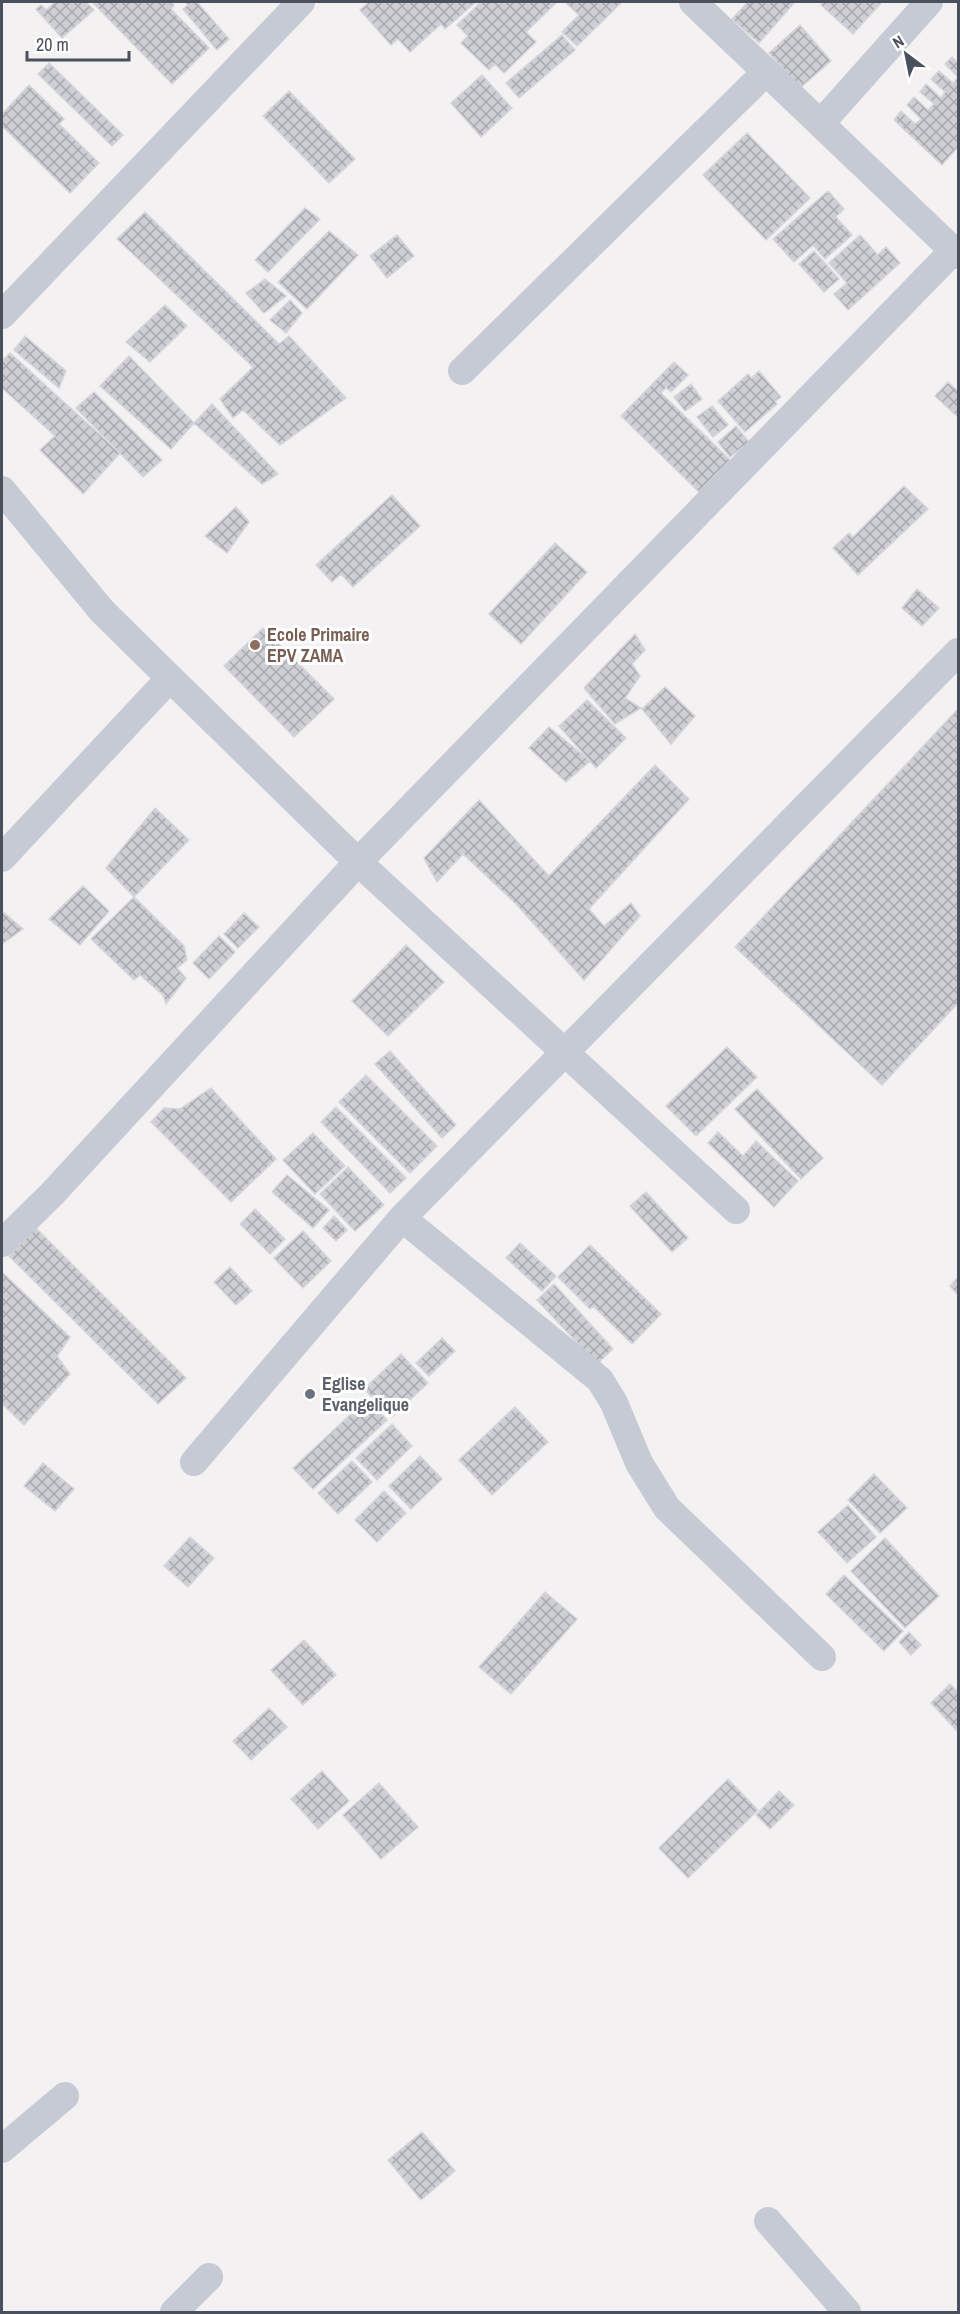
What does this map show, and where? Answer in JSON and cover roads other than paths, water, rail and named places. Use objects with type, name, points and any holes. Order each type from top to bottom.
[{"type":"street","points":[[2,315],[301,2]]},
{"type":"street","points":[[2,1243],[52,1194],[358,862],[956,253],[693,2]]},
{"type":"street","points":[[822,123],[929,2]]},
{"type":"street","points":[[462,371],[765,73]]},
{"type":"street","points":[[2,490],[102,611],[170,678],[358,862],[736,1210]]},
{"type":"street","points":[[194,1462],[402,1218],[958,652]]},
{"type":"street","points":[[2,858],[170,678]]},
{"type":"street","points":[[402,1218],[600,1380],[614,1403],[639,1463],[667,1508],[822,1657]]},
{"type":"street","points":[[2,2149],[65,2096]]},
{"type":"street","points":[[768,2221],[847,2313]]},
{"type":"street","points":[[174,2313],[209,2277]]},
{"type":"place","name":"Ecole Primaire EPV ZAMA","points":[[255,645]]},
{"type":"place","name":"Eglise Evangelique","points":[[310,1394]]}]
